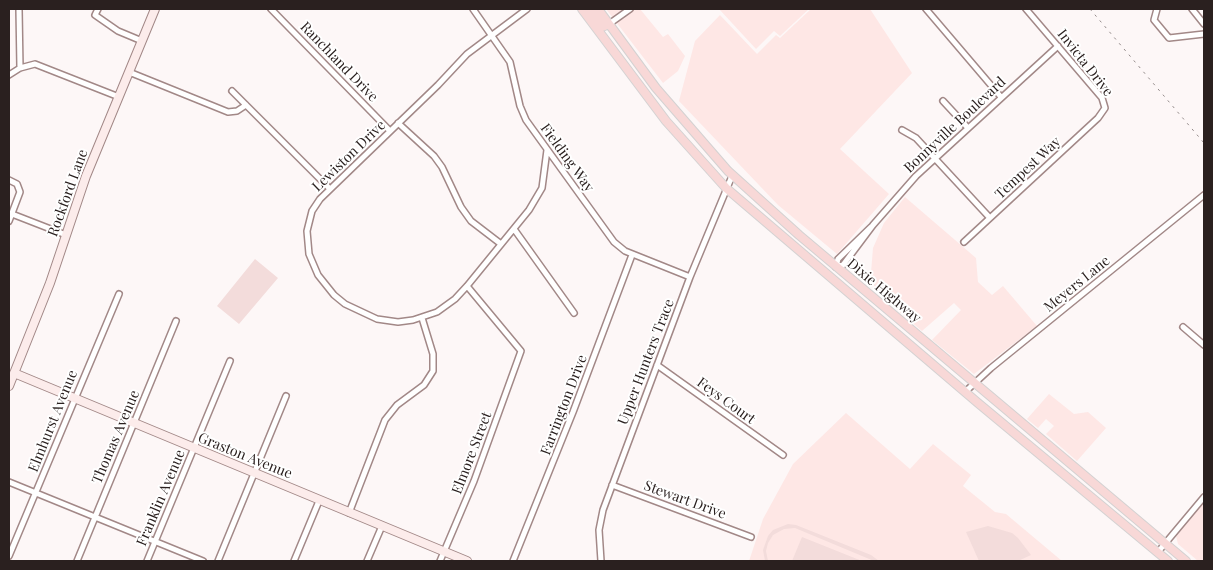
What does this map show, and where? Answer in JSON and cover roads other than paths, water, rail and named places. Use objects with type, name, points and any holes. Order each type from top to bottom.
[{"type":"main road","name":"Dixie Highway","points":[[582,9],[666,121],[726,188],[965,392],[1168,561]]},
{"type":"main road","points":[[589,9],[602,27],[609,24]]},
{"type":"main road","name":"Dixie Highway","points":[[598,9],[678,115],[732,176],[1186,561]]},
{"type":"main road","points":[[809,260],[826,270],[836,266]]},
{"type":"street","points":[[19,9],[20,68]]},
{"type":"street","points":[[98,9],[95,15],[118,31],[142,41]]},
{"type":"street","name":"Ranchland Drive","points":[[271,9],[390,131]]},
{"type":"street","name":"Fielding Way","points":[[473,9],[513,69],[522,112],[547,150],[614,242],[632,255],[690,277]]},
{"type":"street","name":"Lewiston Drive","points":[[527,9],[467,54],[330,189],[312,211],[307,231],[312,262],[324,284],[345,304],[377,319],[398,322],[422,318],[446,306],[467,286],[529,210],[542,188],[547,150]]},
{"type":"street","points":[[609,24],[630,9]]},
{"type":"street","points":[[926,9],[1001,97]]},
{"type":"street","name":"Invicta Drive","points":[[1026,9],[1102,98],[1105,108]]},
{"type":"street","points":[[1158,9],[1154,20],[1169,38],[1204,34]]},
{"type":"street","points":[[1192,9],[1204,24]]},
{"type":"street","name":"Rockford Lane","points":[[9,386],[41,308],[86,176],[153,10]]},
{"type":"street","name":"Bonnyville Boulevard","points":[[836,266],[838,260],[873,225],[901,192],[1058,46]]},
{"type":"street","points":[[9,75],[31,64],[41,66],[119,97]]},
{"type":"street","points":[[129,72],[228,112],[237,111],[246,105]]},
{"type":"street","points":[[232,91],[330,189]]},
{"type":"street","points":[[943,101],[968,128]]},
{"type":"street","name":"Tempest Way","points":[[964,242],[1098,118],[1105,108]]},
{"type":"street","points":[[398,123],[434,156],[442,167],[461,207],[471,221],[501,244]]},
{"type":"street","points":[[902,130],[916,138],[990,218]]},
{"type":"street","name":"Upper Hunters Trace","points":[[601,561],[599,526],[612,485],[690,277],[732,176]]},
{"type":"street","points":[[9,180],[17,184],[20,189],[9,221]]},
{"type":"street","name":"Meyers Lane","points":[[965,392],[974,382],[1204,195]]},
{"type":"street","points":[[12,214],[66,235]]},
{"type":"street","points":[[514,229],[574,313]]},
{"type":"street","name":"Farrington Drive","points":[[513,561],[573,412],[632,255]]},
{"type":"street","name":"Elmore Street","points":[[440,561],[474,481],[521,351],[467,286]]},
{"type":"street","name":"Elmhurst Avenue","points":[[9,556],[119,294]]},
{"type":"street","points":[[349,513],[385,420],[398,405],[424,385],[433,371],[434,354],[422,318]]},
{"type":"street","name":"Thomas Avenue","points":[[77,561],[176,321]]},
{"type":"street","points":[[1183,327],[1204,345]]},
{"type":"street","name":"Franklin Avenue","points":[[147,561],[230,361]]},
{"type":"street","name":"Feys Court","points":[[657,364],[783,456]]},
{"type":"street","name":"Graston Avenue","points":[[14,373],[467,561]]},
{"type":"street","points":[[218,561],[286,396]]},
{"type":"street","points":[[9,482],[203,561]]},
{"type":"street","name":"Stewart Drive","points":[[612,485],[752,537]]},
{"type":"street","points":[[1158,552],[1204,497]]},
{"type":"street","points":[[294,561],[319,501]]},
{"type":"street","points":[[367,561],[382,526]]},
{"type":"railway","points":[[1090,9],[1204,143]]}]
